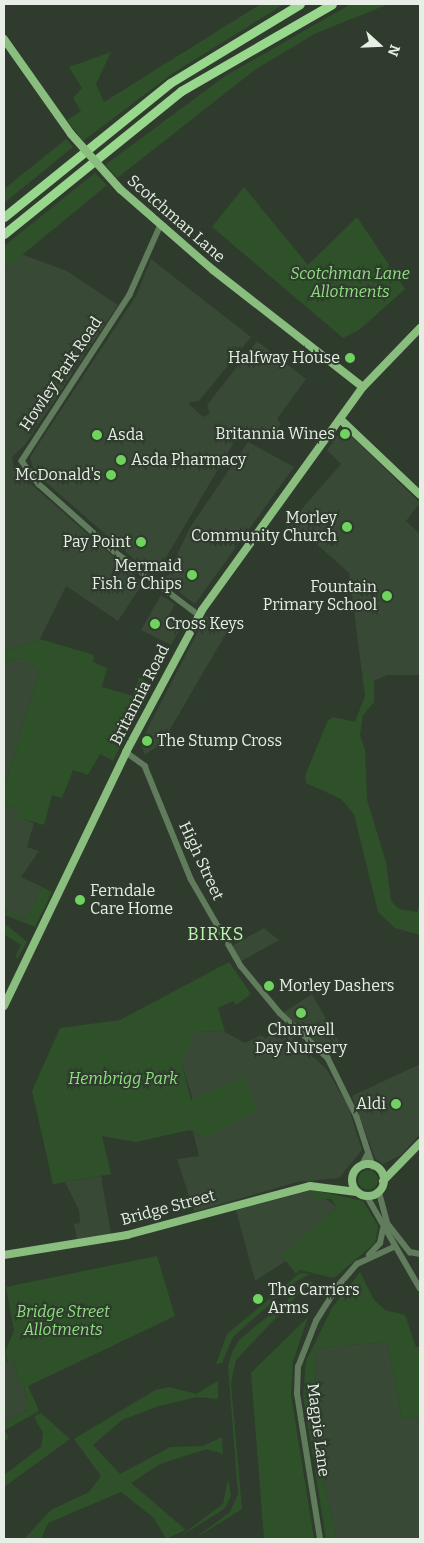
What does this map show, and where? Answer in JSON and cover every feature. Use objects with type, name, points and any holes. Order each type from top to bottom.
[{"type":"highway","points":[[4,217],[170,83],[300,4]]},
{"type":"highway","points":[[4,234],[181,91],[332,4]]},
{"type":"main road","name":"Scotchman Lane","points":[[4,39],[71,134],[120,189],[161,225],[363,387]]},
{"type":"main road","name":"Britannia Road","points":[[4,1006],[126,752],[199,614],[363,387],[420,328]]},
{"type":"main road","points":[[340,419],[420,495]]},
{"type":"main road","points":[[352,1179],[357,1192],[367,1196],[379,1191],[383,1181],[420,1143]]},
{"type":"main road","points":[[339,1187],[352,1179],[362,1165],[398,1167]]},
{"type":"main road","points":[[375,1167],[383,1181]]},
{"type":"main road","name":"Bridge Street","points":[[4,1255],[127,1235],[310,1186],[339,1187],[357,1192]]},
{"type":"street","name":"Howley Park Road","points":[[161,225],[130,295],[22,461],[39,484],[115,552],[199,614]]},
{"type":"street","name":"High Street","points":[[126,752],[145,766],[191,879],[241,966],[280,1013],[328,1058],[354,1111],[368,1154],[375,1167]]},
{"type":"street","points":[[362,1165],[368,1154]]},
{"type":"street","points":[[379,1191],[392,1246]]},
{"type":"street","points":[[367,1196],[392,1246],[403,1259],[420,1288]]},
{"type":"street","points":[[388,1224],[410,1252],[420,1254]]},
{"type":"street","name":"Magpie Lane","points":[[320,1539],[297,1394],[298,1367],[326,1303],[380,1243],[383,1228]]},
{"type":"street","name":"Magpie Lane","points":[[368,1256],[392,1246]]},
{"type":"street","points":[[403,1259],[410,1252]]},
{"type":"shaded area","points":[[21,254],[67,271],[118,305],[25,445],[12,457],[14,469],[143,583],[118,621],[66,586],[40,639],[4,652],[4,270]]},
{"type":"shaded area","points":[[151,259],[251,337],[199,401],[188,403],[203,417],[210,413],[207,405],[257,341],[306,379],[277,419],[281,424],[268,442],[253,435],[236,439],[158,571],[151,574],[34,472],[30,457],[136,296]]},
{"type":"shaded area","name":"Fountain Primary School","points":[[343,428],[420,503],[406,521],[420,534],[420,675],[387,675],[374,681],[362,673],[349,573],[301,530],[295,536],[286,527],[341,464],[327,450]]},
{"type":"shaded area","points":[[248,442],[294,467],[195,604],[164,581],[191,526]]},
{"type":"shaded area","points":[[161,595],[175,604],[167,619],[181,627],[171,645],[141,630]]},
{"type":"shaded area","points":[[206,616],[228,630],[162,743],[145,755],[140,743]]},
{"type":"shaded area","points":[[20,658],[40,671],[4,788],[4,664]]},
{"type":"shaded area","points":[[4,804],[20,810],[17,817],[34,823],[27,847],[39,851],[21,877],[42,887],[26,920],[4,909]]},
{"type":"shaded area","points":[[264,928],[279,940],[240,962],[230,947]]},
{"type":"shaded area","points":[[312,994],[342,1047],[328,1057],[283,1013]]},
{"type":"shaded area","points":[[282,1026],[327,1070],[348,1106],[362,1150],[339,1178],[297,1182],[194,1212],[177,1159],[199,1156],[193,1132],[205,1138],[182,1065],[188,1040],[195,1031],[225,1032],[245,1043],[261,1035],[265,1039]]},
{"type":"shaded area","points":[[420,1064],[420,1134],[401,1155],[383,1164],[375,1158],[352,1096]]},
{"type":"shaded area","points":[[101,1176],[111,1234],[77,1240],[74,1224],[80,1223],[79,1210],[65,1182]]},
{"type":"shaded area","points":[[312,1190],[337,1207],[282,1256],[286,1261],[255,1281],[236,1210]]},
{"type":"shaded area","points":[[388,1342],[402,1419],[420,1417],[420,1539],[337,1539],[317,1453],[315,1348]]},
{"type":"shaded area","points":[[4,1346],[7,1362],[14,1361],[20,1384],[24,1383],[27,1410],[4,1424]]},
{"type":"green space","points":[[261,4],[284,4],[173,73],[83,141],[67,120],[81,111],[73,98],[82,88],[69,67],[111,52],[96,84],[104,102]]},
{"type":"green space","points":[[351,4],[389,4],[316,33],[256,69],[117,178],[105,165],[225,76]]},
{"type":"green space","points":[[66,139],[73,147],[4,203],[4,189]]},
{"type":"green space","points":[[95,173],[107,185],[4,270],[4,246]]},
{"type":"green space","name":"Scotchman Lane Allotments","points":[[244,187],[308,265],[357,217],[405,289],[359,330],[343,338],[212,227]]},
{"type":"green space","points":[[40,639],[94,655],[93,662],[107,668],[102,687],[133,696],[139,677],[151,684],[113,761],[100,754],[88,775],[73,770],[62,798],[52,795],[44,825],[16,817],[20,810],[4,804],[4,788],[40,671],[19,658],[4,664],[4,652]]},
{"type":"green space","points":[[362,673],[374,681],[374,702],[363,715],[360,735],[365,750],[367,800],[386,862],[391,901],[399,909],[417,912],[420,901],[420,935],[395,928],[378,912],[354,814],[341,799],[306,783],[305,776],[328,720],[334,717],[355,722],[365,696]]},
{"type":"green space","points":[[42,887],[52,892],[35,927],[5,915],[6,910],[26,920]]},
{"type":"green space","points":[[4,923],[27,942],[18,958],[15,957],[21,945],[4,934]]},
{"type":"green space","name":"Hembrigg Park","points":[[229,962],[251,994],[236,1005],[233,1001],[218,1008],[225,1032],[195,1031],[182,1065],[191,1100],[243,1077],[257,1111],[205,1138],[190,1130],[136,1142],[102,1136],[111,1174],[53,1184],[32,1091],[60,1028],[120,1020]]},
{"type":"green space","points":[[368,1170],[375,1173],[378,1180],[375,1187],[368,1190],[361,1187],[358,1180],[361,1173]]},
{"type":"green space","points":[[312,1190],[363,1201],[378,1226],[375,1243],[334,1278],[300,1270],[296,1274],[282,1256],[337,1207],[331,1199],[314,1199]]},
{"type":"green space","name":"Bridge Street Allotments","points":[[157,1256],[175,1316],[28,1386],[39,1411],[5,1430],[9,1438],[4,1441],[4,1424],[27,1410],[24,1383],[20,1384],[14,1361],[8,1362],[5,1352],[14,1331],[6,1287]]},
{"type":"green space","points":[[360,1272],[374,1300],[385,1310],[405,1315],[416,1347],[420,1347],[420,1417],[402,1419],[388,1342],[315,1348],[317,1453],[337,1539],[326,1539],[303,1396],[306,1361],[332,1308]]},
{"type":"green space","points":[[300,1273],[310,1274],[295,1282],[233,1337],[222,1363],[216,1364],[227,1334]]},
{"type":"green space","points":[[310,1281],[325,1289],[304,1288],[236,1360],[231,1383],[242,1509],[194,1539],[230,1512],[238,1494],[228,1367],[232,1352],[239,1340]]},
{"type":"green space","points":[[308,1317],[293,1361],[291,1395],[314,1539],[264,1539],[251,1373]]},
{"type":"green space","points":[[218,1381],[218,1399],[197,1397],[159,1406],[122,1420],[93,1445],[120,1474],[170,1447],[203,1446],[222,1437],[223,1454],[207,1449],[160,1464],[131,1483],[186,1530],[166,1539],[154,1518],[121,1492],[48,1523],[41,1539],[24,1539],[51,1510],[89,1492],[101,1476],[74,1439],[155,1390],[170,1387],[196,1394]]},
{"type":"green space","points":[[41,1413],[70,1439],[4,1487],[4,1475],[41,1447],[43,1433],[34,1417]]},
{"type":"green space","points":[[228,1479],[231,1496],[224,1509],[176,1539],[223,1504]]},
{"type":"place","name":"Halfway House","points":[[350,358]]},
{"type":"place","name":"Britannia Wines","points":[[345,434]]},
{"type":"place","name":"Asda","points":[[97,435]]},
{"type":"place","name":"Asda Pharmacy","points":[[121,460]]},
{"type":"place","name":"McDonald's","points":[[111,475]]},
{"type":"place","name":"Morley Community Church","points":[[347,527]]},
{"type":"place","name":"Pay Point","points":[[141,542]]},
{"type":"place","name":"Mermaid Fish & Chips","points":[[192,575]]},
{"type":"place","name":"Fountain Primary School","points":[[387,596]]},
{"type":"place","name":"Cross Keys","points":[[155,624]]},
{"type":"place","name":"The Stump Cross","points":[[147,741]]},
{"type":"place","name":"Ferndale Care Home","points":[[80,900]]},
{"type":"place","name":"Morley Dashers","points":[[269,986]]},
{"type":"place","name":"Churwell Day Nursery","points":[[301,1013]]},
{"type":"place","name":"Aldi","points":[[396,1104]]},
{"type":"place","name":"The Carriers Arms","points":[[258,1299]]},
{"type":"district","name":"BIRKS","points":[[216,934]]}]
